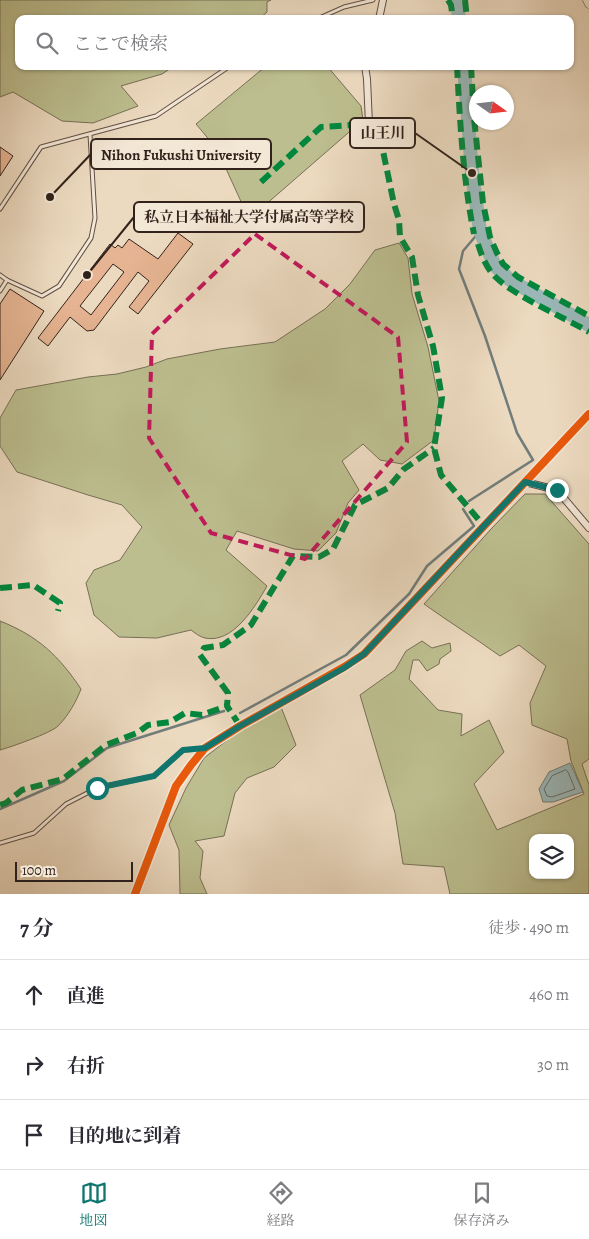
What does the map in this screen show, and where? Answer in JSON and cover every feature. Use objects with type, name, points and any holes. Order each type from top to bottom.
[{"type":"street","points":[[379,15],[383,0]]},
{"type":"street","points":[[587,0],[589,4]]},
{"type":"street","points":[[366,70],[368,124]]},
{"type":"street","points":[[135,894],[176,786],[190,765],[205,748],[240,726],[344,668],[364,654],[589,414]]},
{"type":"street","points":[[525,482],[557,490],[589,528]]},
{"type":"lane","points":[[326,15],[344,7],[373,0]]},
{"type":"lane","points":[[0,209],[41,147],[156,116],[224,70]]},
{"type":"lane","points":[[0,275],[6,280],[42,296],[59,286],[91,238],[95,218],[90,135]]},
{"type":"lane","points":[[0,291],[6,280]]},
{"type":"lane","points":[[0,843],[34,833],[66,804],[97,788],[154,776],[183,750],[205,748]]},
{"type":"highlighted area","points":[[255,234],[398,337],[407,442],[305,559],[211,533],[149,438],[152,334]]},
{"type":"green space","points":[[0,0],[271,0],[267,2],[267,12],[264,15],[15,15],[15,70],[168,70],[162,74],[121,86],[138,106],[93,123],[62,121],[13,92],[0,97]]},
{"type":"green space","points":[[261,70],[330,70],[361,106],[363,120],[249,219],[217,149],[196,124]]},
{"type":"green space","points":[[399,243],[408,258],[412,294],[428,347],[439,401],[434,440],[402,464],[380,460],[363,444],[342,461],[359,490],[348,503],[336,533],[318,551],[294,549],[237,531],[226,550],[267,586],[256,604],[234,630],[215,638],[199,636],[191,630],[157,638],[119,637],[94,615],[86,583],[94,570],[120,560],[142,527],[122,505],[17,472],[0,446],[0,418],[16,390],[88,377],[117,374],[146,367],[167,359],[220,349],[275,342],[325,309],[350,284],[375,250]]},
{"type":"green space","points":[[525,494],[545,494],[589,544],[589,759],[582,764],[589,785],[589,894],[450,894],[444,867],[403,864],[395,813],[360,695],[395,670],[406,651],[422,641],[432,648],[450,643],[451,651],[440,659],[439,664],[427,671],[419,660],[413,660],[409,679],[438,710],[462,714],[461,736],[489,720],[504,752],[474,784],[497,830],[584,794],[571,761],[567,739],[532,725],[530,703],[546,666],[519,645],[500,656],[424,604]]},
{"type":"green space","points":[[0,621],[37,640],[56,657],[81,689],[71,709],[58,726],[39,736],[0,750]]},
{"type":"green space","points":[[281,707],[296,745],[274,767],[247,778],[235,793],[224,836],[195,841],[203,851],[200,878],[207,894],[180,894],[179,850],[169,825],[186,788],[204,758],[230,738]]},
{"type":"water","points":[[570,763],[583,792],[553,802],[543,802],[539,789],[549,772]]},
{"type":"building","points":[[0,147],[13,156],[0,176]]},
{"type":"building","points":[[178,233],[193,244],[138,314],[129,307],[149,281],[138,272],[94,330],[87,331],[70,317],[48,346],[38,338],[110,244],[115,248],[118,245],[122,248],[129,239],[158,259]],"holes":[[[113,264],[124,272],[91,315],[80,306]]]},
{"type":"building","points":[[10,289],[44,311],[0,380],[0,304]]},
{"type":"waterway","points":[[457,0],[459,15]]},
{"type":"waterway","points":[[464,70],[472,173],[480,231],[495,266],[510,280],[589,325]]},
{"type":"waterway","points":[[469,501],[533,460],[517,433],[485,336],[459,269],[463,251],[480,231]]},
{"type":"waterway","points":[[240,713],[346,655],[409,594],[427,566],[474,526],[463,509]]},
{"type":"waterway","points":[[0,809],[64,781],[107,748],[224,711]]},
{"type":"marked path","points":[[448,0],[452,15]]},
{"type":"marked path","points":[[465,0],[467,15]]},
{"type":"marked path","points":[[457,70],[465,171],[474,234]]},
{"type":"marked path","points":[[471,70],[483,203],[490,237],[497,253],[503,264],[518,277],[589,316]]},
{"type":"marked path","points":[[261,182],[321,127],[369,124],[383,151],[399,220],[400,237],[412,257],[418,295],[433,346],[442,398],[434,448],[441,475],[484,526]]},
{"type":"marked path","points":[[478,244],[491,272],[510,289],[589,332]]},
{"type":"marked path","points":[[240,726],[227,706],[228,693],[200,655],[204,648],[223,645],[251,625],[293,556],[319,557],[333,549],[355,505],[388,488],[404,469],[434,448]]},
{"type":"marked path","points":[[0,588],[33,585],[60,603],[58,611]]},
{"type":"marked path","points":[[0,805],[6,803],[22,790],[63,779],[106,745],[137,733],[148,725],[170,722],[185,713],[202,715],[227,706]]},
{"type":"cycle path","points":[[135,894],[176,786],[205,748],[364,654],[589,414]]},
{"type":"place","name":"山王川","points":[[472,173]]},
{"type":"place","name":"Nihon Fukushi University","points":[[50,197]]},
{"type":"place","name":"私立日本福祉大学付属高等学校","points":[[87,275]]},
{"type":"route","points":[[97,788],[154,776],[183,750],[205,748],[240,726],[344,668],[364,654],[525,482],[557,490]]}]
